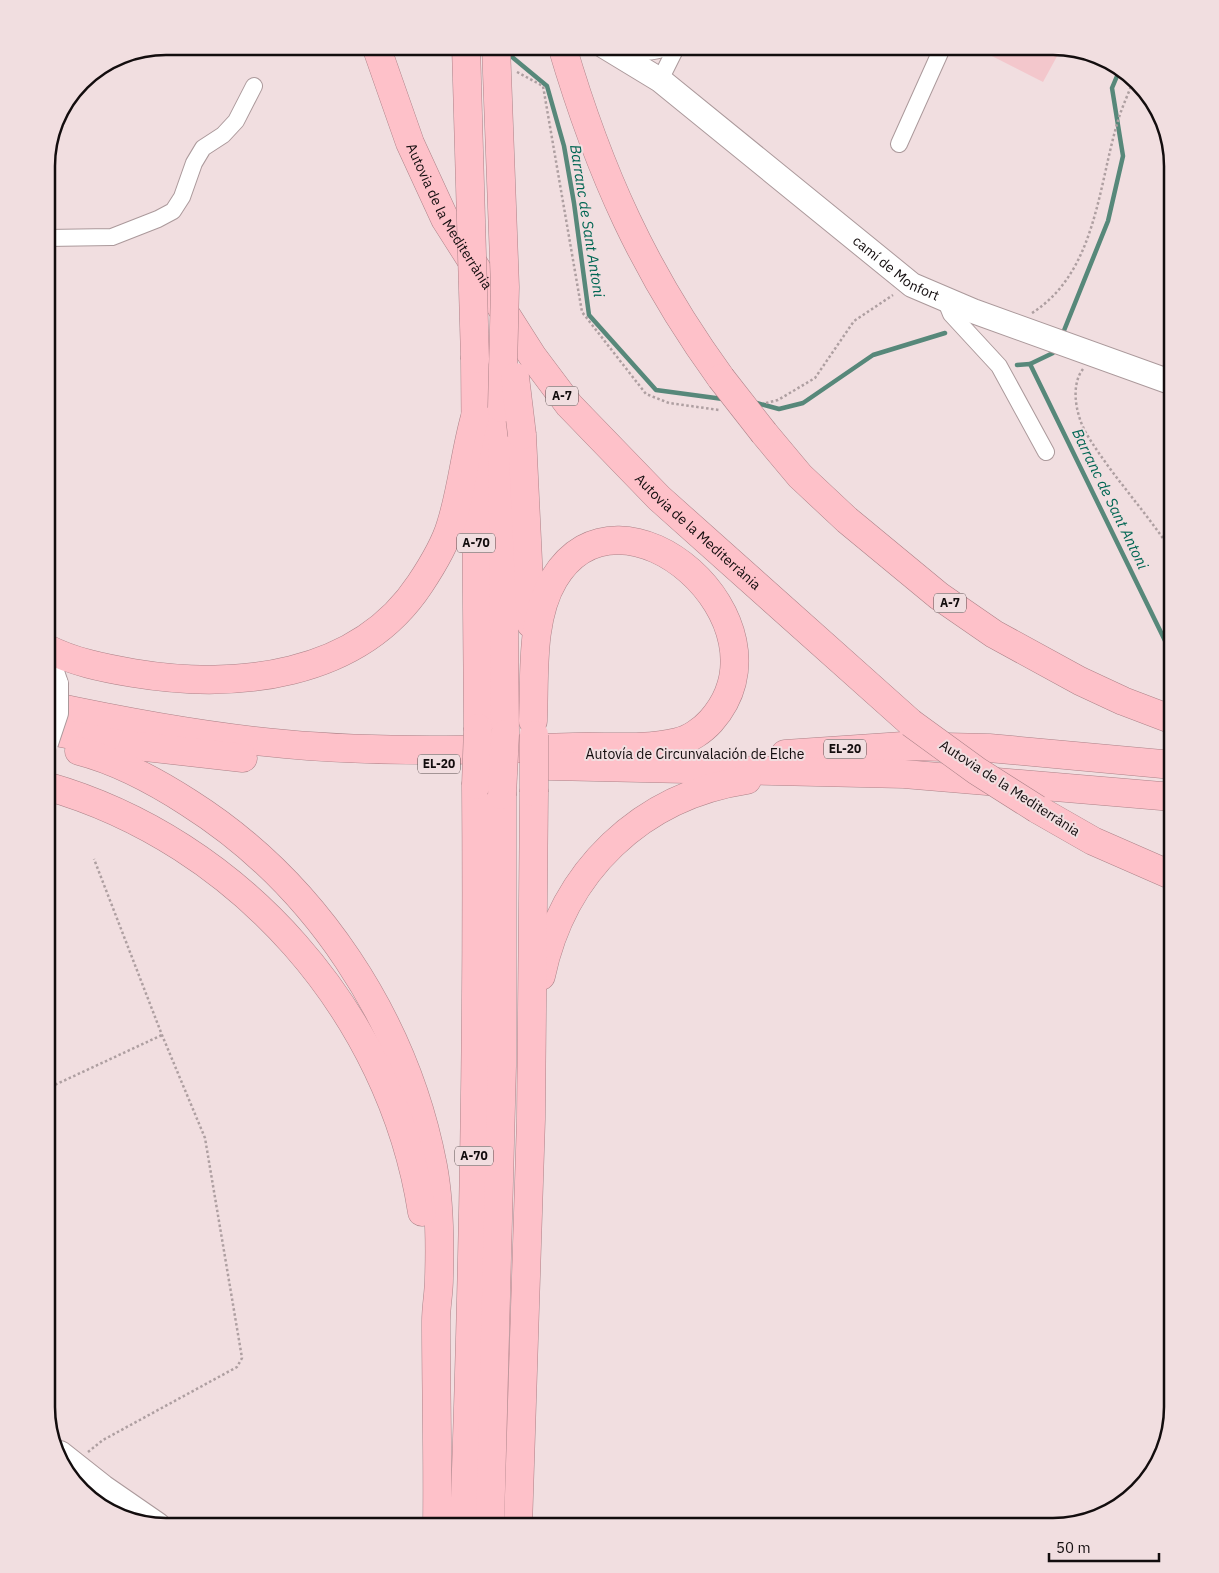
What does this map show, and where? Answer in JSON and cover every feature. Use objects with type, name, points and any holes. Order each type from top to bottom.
[{"type":"highway","name":"Autovia de la Mediterrània","points":[[379,55],[410,143],[445,218],[533,357],[569,405],[659,498],[911,723],[977,771],[1037,809],[1093,841],[1164,872]]},
{"type":"highway","name":"A-70","points":[[464,1518],[475,1129],[476,784],[478,728],[475,358],[466,55]]},
{"type":"highway","name":"A-70","points":[[490,1518],[502,1076],[502,795],[522,735],[502,408],[505,288],[496,55]]},
{"type":"highway","name":"A-7","points":[[565,55],[575,89],[616,201],[649,267],[687,331],[721,378],[800,476],[847,520],[939,596],[978,623],[1050,666],[1122,701],[1164,717]]},
{"type":"highway","points":[[505,288],[522,435],[528,529],[522,735],[534,792],[532,1017],[518,1518]]},
{"type":"highway","points":[[55,651],[92,665],[151,676],[218,680],[280,674],[311,665],[344,652],[371,635],[398,611],[420,586],[451,525],[475,417]]},
{"type":"highway","points":[[615,541],[630,541],[658,548],[674,557],[711,593],[732,636],[736,657],[733,681],[725,701],[711,722],[680,742],[654,746],[522,735],[543,605],[553,580],[568,560],[585,548],[615,541]]},
{"type":"highway","name":"EL-20","points":[[55,695],[190,733],[287,745],[373,749],[522,735]]},
{"type":"highway","name":"EL-20","points":[[55,732],[118,744],[285,761],[834,771],[904,774],[1164,796]]},
{"type":"highway","name":"Autovía de Circunvalación de Elche","points":[[522,735],[605,756],[803,754],[903,746],[979,748],[1164,764]]},
{"type":"highway","points":[[55,744],[90,754],[145,777],[209,815],[240,838],[274,869],[306,903],[344,953],[379,1011],[397,1050],[423,1125],[433,1168],[439,1278],[436,1317],[436,1518]]},
{"type":"highway","points":[[532,1017],[545,957],[571,896],[598,860],[633,826],[694,793],[721,784],[834,771]]},
{"type":"highway","points":[[55,789],[96,802],[124,814],[181,846],[213,868],[248,897],[275,923],[329,986],[378,1069],[403,1136],[420,1200],[436,1317]]},
{"type":"street","name":"camí de Monfort","points":[[619,55],[660,80],[912,285],[945,299],[1164,379]]},
{"type":"street","points":[[660,80],[672,55]]},
{"type":"street","points":[[899,144],[939,55]]},
{"type":"street","points":[[55,238],[112,237],[173,211],[182,197],[194,162],[203,148],[223,135],[236,121],[254,86]]},
{"type":"street","points":[[945,299],[951,314],[999,366],[1046,452]]},
{"type":"street","points":[[71,1465],[145,1516]]},
{"type":"path","points":[[1002,320],[1034,313],[1069,280],[1086,244],[1118,122],[1131,88]]},
{"type":"path","points":[[1096,355],[1079,375],[1074,395],[1087,436],[1164,540]]},
{"type":"path","points":[[68,1460],[237,1367],[242,1358],[206,1138],[162,1035],[94,859]]},
{"type":"path","points":[[55,1086],[162,1035]]},
{"type":"shaded area","points":[[990,55],[1058,55],[1043,82]]},
{"type":"waterway","name":"Barranc de Sant Antoni","points":[[510,55],[547,86],[564,146],[574,203],[589,315],[656,390],[723,399]]},
{"type":"waterway","points":[[1063,333],[1108,221],[1123,156],[1112,88],[1117,76]]},
{"type":"waterway","name":"Barranc de Sant Antoni","points":[[753,402],[779,409],[803,403],[873,355],[945,333]]},
{"type":"waterway","points":[[1030,364],[1053,353]]},
{"type":"waterway","name":"Barranc de Sant Antoni","points":[[1017,365],[1030,364],[1164,639]]}]
